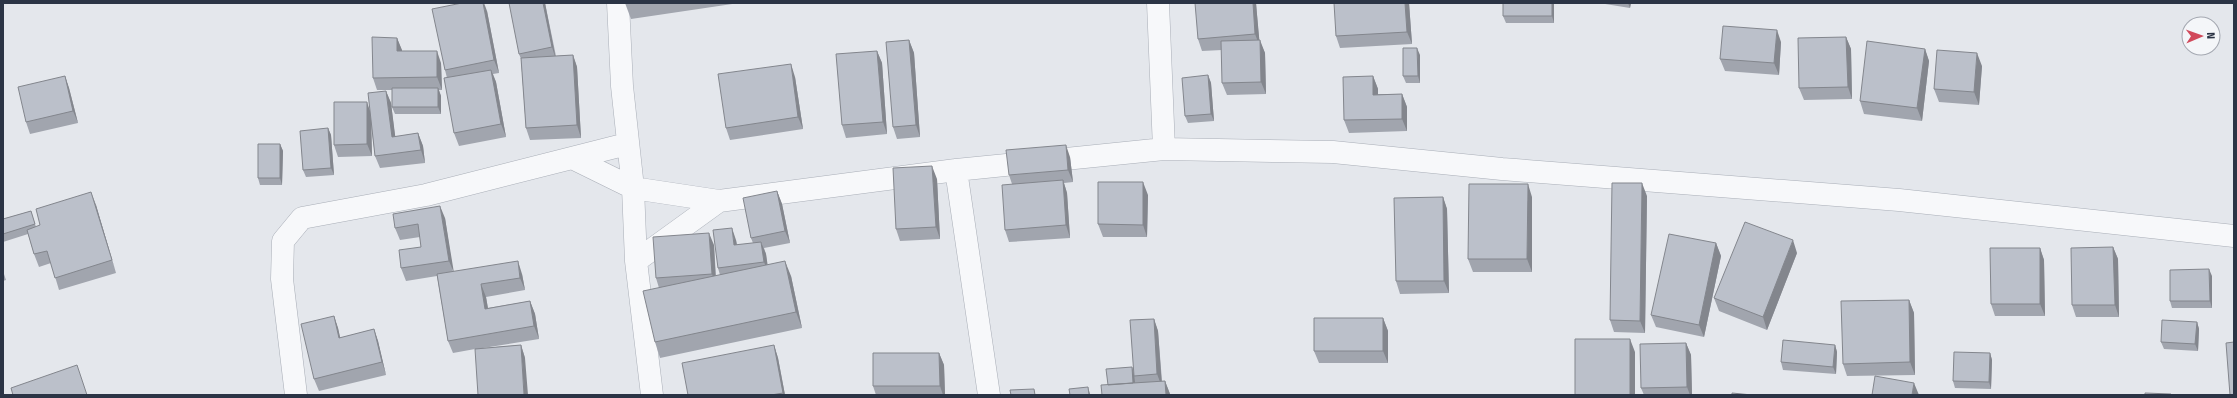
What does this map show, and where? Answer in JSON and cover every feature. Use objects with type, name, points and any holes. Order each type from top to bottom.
[{"type":"street","points":[[618,3],[622,86],[627,144],[633,188],[636,261],[652,395]]},
{"type":"street","points":[[1158,3],[1164,149]]},
{"type":"street","points":[[296,395],[282,279],[283,241],[302,218],[426,195],[627,144]]},
{"type":"street","points":[[572,158],[633,188],[719,200],[956,170],[1164,149],[1333,152],[1502,169],[1899,200],[2234,236]]},
{"type":"street","points":[[956,170],[989,395]]},
{"type":"street","points":[[636,261],[719,200]]},
{"type":"building","points":[[462,3],[483,3],[494,60],[445,70],[432,9]]},
{"type":"building","points":[[509,3],[543,3],[552,47],[519,54]]},
{"type":"building","points":[[1195,3],[1253,3],[1255,34],[1198,39]]},
{"type":"building","points":[[1334,3],[1405,3],[1407,32],[1336,36]]},
{"type":"building","points":[[1503,3],[1552,3],[1552,16],[1503,16]]},
{"type":"building","points":[[1723,26],[1777,30],[1774,63],[1720,59]]},
{"type":"building","points":[[372,37],[397,38],[397,51],[437,51],[437,77],[373,78]]},
{"type":"building","points":[[1846,37],[1848,87],[1799,88],[1798,38]]},
{"type":"building","points":[[909,40],[916,125],[893,127],[886,42]]},
{"type":"building","points":[[1260,40],[1261,82],[1222,83],[1221,41]]},
{"type":"building","points":[[1867,41],[1925,49],[1917,108],[1860,101]]},
{"type":"building","points":[[1403,48],[1417,48],[1418,76],[1403,76]]},
{"type":"building","points":[[1937,50],[1977,53],[1974,92],[1934,89]]},
{"type":"building","points":[[877,51],[883,122],[842,125],[836,54]]},
{"type":"building","points":[[573,55],[577,125],[526,128],[521,58]]},
{"type":"building","points":[[791,64],[798,117],[726,128],[718,74]]},
{"type":"building","points":[[491,70],[501,124],[454,133],[444,78]]},
{"type":"building","points":[[1208,75],[1211,114],[1185,116],[1182,78]]},
{"type":"building","points":[[65,76],[73,111],[26,122],[18,87]]},
{"type":"building","points":[[1373,76],[1373,95],[1402,94],[1402,119],[1344,120],[1343,77]]},
{"type":"building","points":[[392,88],[438,88],[438,107],[392,107]]},
{"type":"building","points":[[386,91],[392,137],[418,133],[421,150],[375,156],[368,93]]},
{"type":"building","points":[[334,102],[367,102],[367,144],[334,145]]},
{"type":"building","points":[[328,128],[331,168],[303,170],[300,131]]},
{"type":"building","points":[[258,144],[280,144],[280,178],[258,178]]},
{"type":"building","points":[[1066,145],[1068,170],[1009,175],[1006,150]]},
{"type":"building","points":[[932,166],[936,227],[896,229],[893,168]]},
{"type":"building","points":[[1063,180],[1066,225],[1005,230],[1002,185]]},
{"type":"building","points":[[1098,182],[1143,182],[1143,225],[1098,224]]},
{"type":"building","points":[[1612,183],[1642,183],[1640,321],[1610,320]]},
{"type":"building","points":[[1469,184],[1528,184],[1527,259],[1468,259]]},
{"type":"building","points":[[777,191],[785,231],[751,238],[743,198]]},
{"type":"building","points":[[91,192],[112,260],[55,278],[47,251],[34,254],[27,230],[40,225],[36,209]]},
{"type":"building","points":[[1443,197],[1444,281],[1396,281],[1394,198]]},
{"type":"building","points":[[440,206],[449,261],[401,268],[399,250],[421,247],[418,224],[395,228],[393,214]]},
{"type":"building","points":[[31,211],[35,224],[3,234],[3,219]]},
{"type":"building","points":[[1745,222],[1793,240],[1763,317],[1714,298]]},
{"type":"building","points":[[732,228],[734,245],[761,242],[764,262],[718,268],[713,230]]},
{"type":"building","points":[[709,233],[712,274],[656,278],[653,237]]},
{"type":"building","points":[[1669,234],[1716,243],[1699,325],[1651,315]]},
{"type":"building","points":[[2113,247],[2115,305],[2072,305],[2071,248]]},
{"type":"building","points":[[1990,248],[2040,248],[2040,304],[1991,304]]},
{"type":"building","points":[[518,261],[520,278],[481,284],[485,309],[530,301],[534,326],[448,341],[437,274]]},
{"type":"building","points":[[785,261],[796,312],[655,342],[643,291]]},
{"type":"building","points":[[2209,269],[2210,301],[2170,301],[2170,270]]},
{"type":"building","points":[[1909,300],[1910,362],[1843,364],[1841,301]]},
{"type":"building","points":[[334,316],[339,338],[374,329],[382,362],[314,379],[301,324]]},
{"type":"building","points":[[1314,318],[1383,318],[1383,351],[1314,351]]},
{"type":"building","points":[[1154,319],[1157,374],[1134,376],[1130,320]]},
{"type":"building","points":[[2162,320],[2197,322],[2195,344],[2161,342]]},
{"type":"building","points":[[1575,339],[1630,339],[1630,395],[1575,395]]},
{"type":"building","points":[[1783,340],[1835,345],[1833,367],[1781,362]]},
{"type":"building","points":[[2234,342],[2234,395],[2230,395],[2226,343]]},
{"type":"building","points":[[1686,343],[1687,387],[1641,388],[1640,344]]},
{"type":"building","points":[[521,345],[524,395],[478,395],[475,349]]},
{"type":"building","points":[[774,345],[783,393],[771,395],[688,395],[682,363]]},
{"type":"building","points":[[1954,352],[1990,353],[1989,382],[1953,381]]},
{"type":"building","points":[[873,353],[939,353],[940,386],[873,386]]},
{"type":"building","points":[[77,365],[87,395],[13,395],[11,388]]},
{"type":"building","points":[[1132,367],[1133,383],[1108,385],[1106,369]]},
{"type":"building","points":[[1875,376],[1914,383],[1912,395],[1872,395]]},
{"type":"building","points":[[1165,381],[1166,395],[1102,395],[1101,385]]},
{"type":"building","points":[[1088,387],[1089,395],[1070,395],[1069,389]]},
{"type":"building","points":[[1034,389],[1035,395],[1011,395],[1010,390]]},
{"type":"building","points":[[1732,393],[1752,395],[1732,395]]},
{"type":"building","points":[[2145,393],[2171,394],[2171,395],[2145,395]]}]
